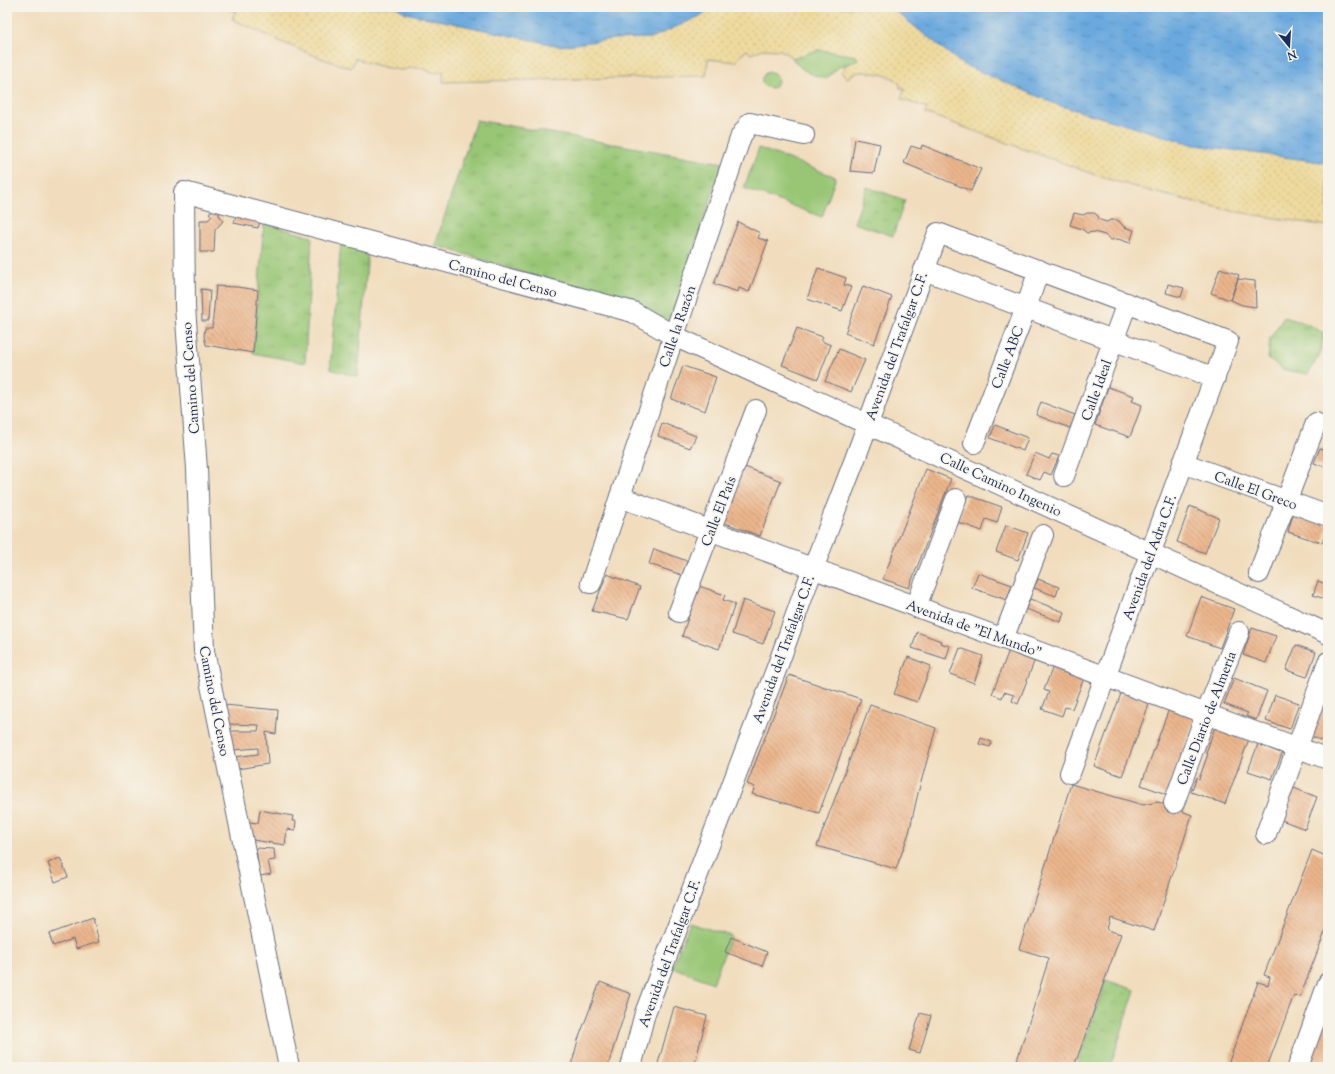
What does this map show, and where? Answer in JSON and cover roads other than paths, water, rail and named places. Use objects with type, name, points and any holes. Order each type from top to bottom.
[{"type":"street","name":"Calle la Razón","points":[[590,583],[741,136],[750,123],[804,135]]},
{"type":"street","name":"Camino del Censo","points":[[289,1067],[204,651],[197,469],[185,307],[184,192],[633,312],[674,336]]},
{"type":"street","name":"Avenida del Trafalgar C.F.","points":[[631,1067],[645,1013],[779,662],[938,233],[1039,270]]},
{"type":"street","points":[[924,270],[1215,378]]},
{"type":"street","points":[[1039,270],[1127,303]]},
{"type":"street","name":"Calle ABC","points":[[974,443],[1039,270]]},
{"type":"street","name":"Calle Ideal","points":[[1064,476],[1127,303]]},
{"type":"street","name":"Avenida del Adra C.F.","points":[[1070,773],[1228,341],[1127,303]]},
{"type":"street","name":"Calle Camino Ingenio","points":[[674,336],[1328,634]]},
{"type":"street","name":"Calle El País","points":[[679,612],[756,410]]},
{"type":"street","points":[[1259,572],[1316,423]]},
{"type":"street","name":"Calle El Greco","points":[[1183,464],[1328,516]]},
{"type":"street","name":"Avenida de \"El Mundo\"","points":[[620,497],[1328,759]]},
{"type":"street","points":[[916,606],[956,499]]},
{"type":"street","points":[[1003,639],[1043,535]]},
{"type":"street","name":"Calle Diario de Almería","points":[[1174,803],[1206,714],[1239,632]]},
{"type":"street","points":[[1266,834],[1328,662]]},
{"type":"street","points":[[1298,1067],[1328,983]]},
{"type":"water","points":[[396,7],[713,7],[700,16],[652,38],[614,39],[559,46],[406,13]]},
{"type":"water","points":[[890,7],[1328,7],[1328,163],[1195,145],[1058,105],[962,64]]}]
